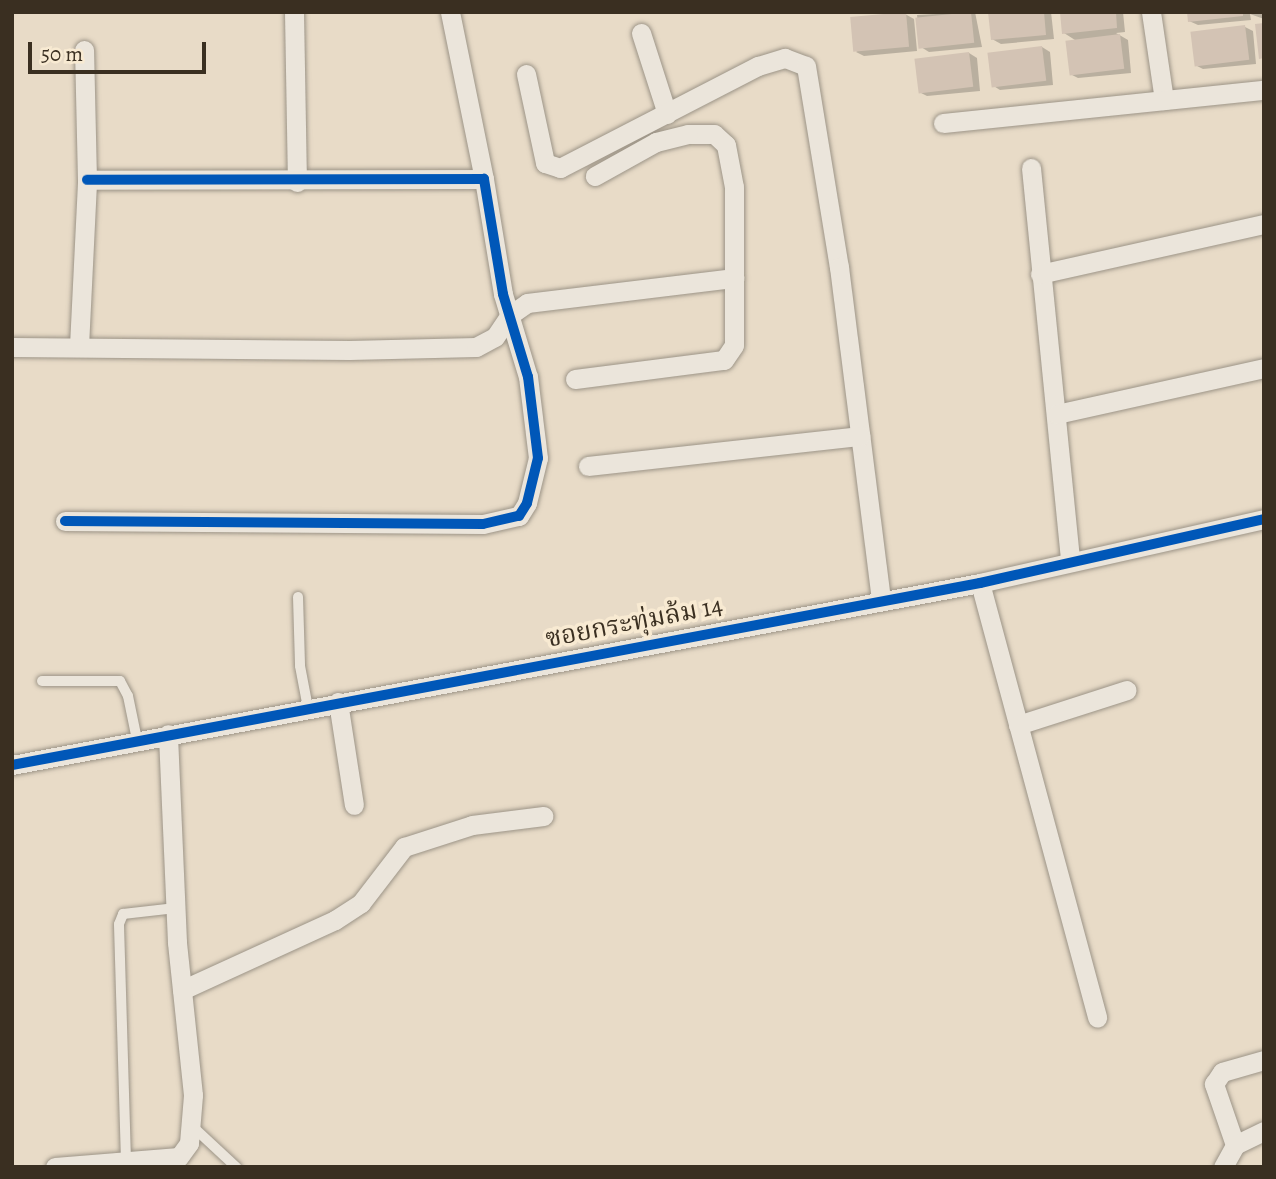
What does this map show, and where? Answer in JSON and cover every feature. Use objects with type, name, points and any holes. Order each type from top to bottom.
[{"type":"street","points":[[294,12],[297,181]]},
{"type":"street","points":[[65,522],[483,524],[519,516],[527,503],[538,458],[528,377],[510,315],[450,12]]},
{"type":"street","points":[[1151,12],[1164,100]]},
{"type":"street","points":[[641,33],[667,114]]},
{"type":"street","points":[[79,346],[87,180],[84,50]]},
{"type":"street","points":[[526,74],[545,163],[551,168],[560,168],[770,61],[796,59],[806,66],[881,599]]},
{"type":"street","points":[[943,123],[1264,90]]},
{"type":"street","points":[[575,379],[724,360],[734,345],[734,187],[726,145],[714,134],[688,134],[656,142],[595,177]]},
{"type":"street","points":[[1031,168],[1070,561]]},
{"type":"street","points":[[87,180],[484,179]]},
{"type":"street","points":[[1040,274],[1264,224]]},
{"type":"street","points":[[12,347],[349,350],[476,346],[495,337],[510,315],[527,303],[735,278]]},
{"type":"street","points":[[1056,414],[1264,368]]},
{"type":"street","points":[[588,466],[860,436]]},
{"type":"street","name":"ซอยกระทุ่มล้ม 14","points":[[12,765],[881,599],[980,583],[1264,519]]},
{"type":"street","points":[[980,583],[1097,1018]]},
{"type":"street","points":[[1018,725],[1127,690]]},
{"type":"street","points":[[338,702],[354,805]]},
{"type":"street","points":[[55,1167],[179,1157],[189,1143],[194,1096],[181,990],[168,734]]},
{"type":"street","points":[[181,990],[335,920],[361,903],[404,847],[472,825],[543,816]]},
{"type":"street","points":[[1235,1145],[1214,1084],[1222,1072],[1264,1060]]},
{"type":"street","points":[[1223,1167],[1235,1145],[1264,1132]]},
{"type":"lane","points":[[298,597],[300,666],[309,708]]},
{"type":"lane","points":[[42,681],[120,681],[128,696],[137,740]]},
{"type":"lane","points":[[126,1161],[119,924],[123,914],[176,908]]},
{"type":"lane","points":[[190,1125],[236,1167]]},
{"type":"building","points":[[906,12],[909,47],[853,52],[850,17]]},
{"type":"building","points":[[971,12],[974,43],[919,49],[915,18]]},
{"type":"building","points":[[988,12],[1044,12],[1046,35],[991,40]]},
{"type":"building","points":[[1060,12],[1116,12],[1117,28],[1062,34]]},
{"type":"building","points":[[1187,12],[1243,12],[1243,16],[1188,22]]},
{"type":"building","points":[[1264,23],[1264,58],[1259,59],[1255,24]]},
{"type":"building","points":[[1245,25],[1249,60],[1195,66],[1190,32]]},
{"type":"building","points":[[1120,34],[1124,69],[1070,75],[1065,41]]},
{"type":"building","points":[[1042,46],[1046,81],[992,87],[987,53]]},
{"type":"building","points":[[969,52],[973,87],[919,93],[914,59]]},
{"type":"cycle path","points":[[65,521],[483,524],[519,516],[527,503],[538,458],[528,377],[503,294],[484,179],[87,180]]},
{"type":"cycle path","points":[[12,765],[980,583],[1264,519]]}]
